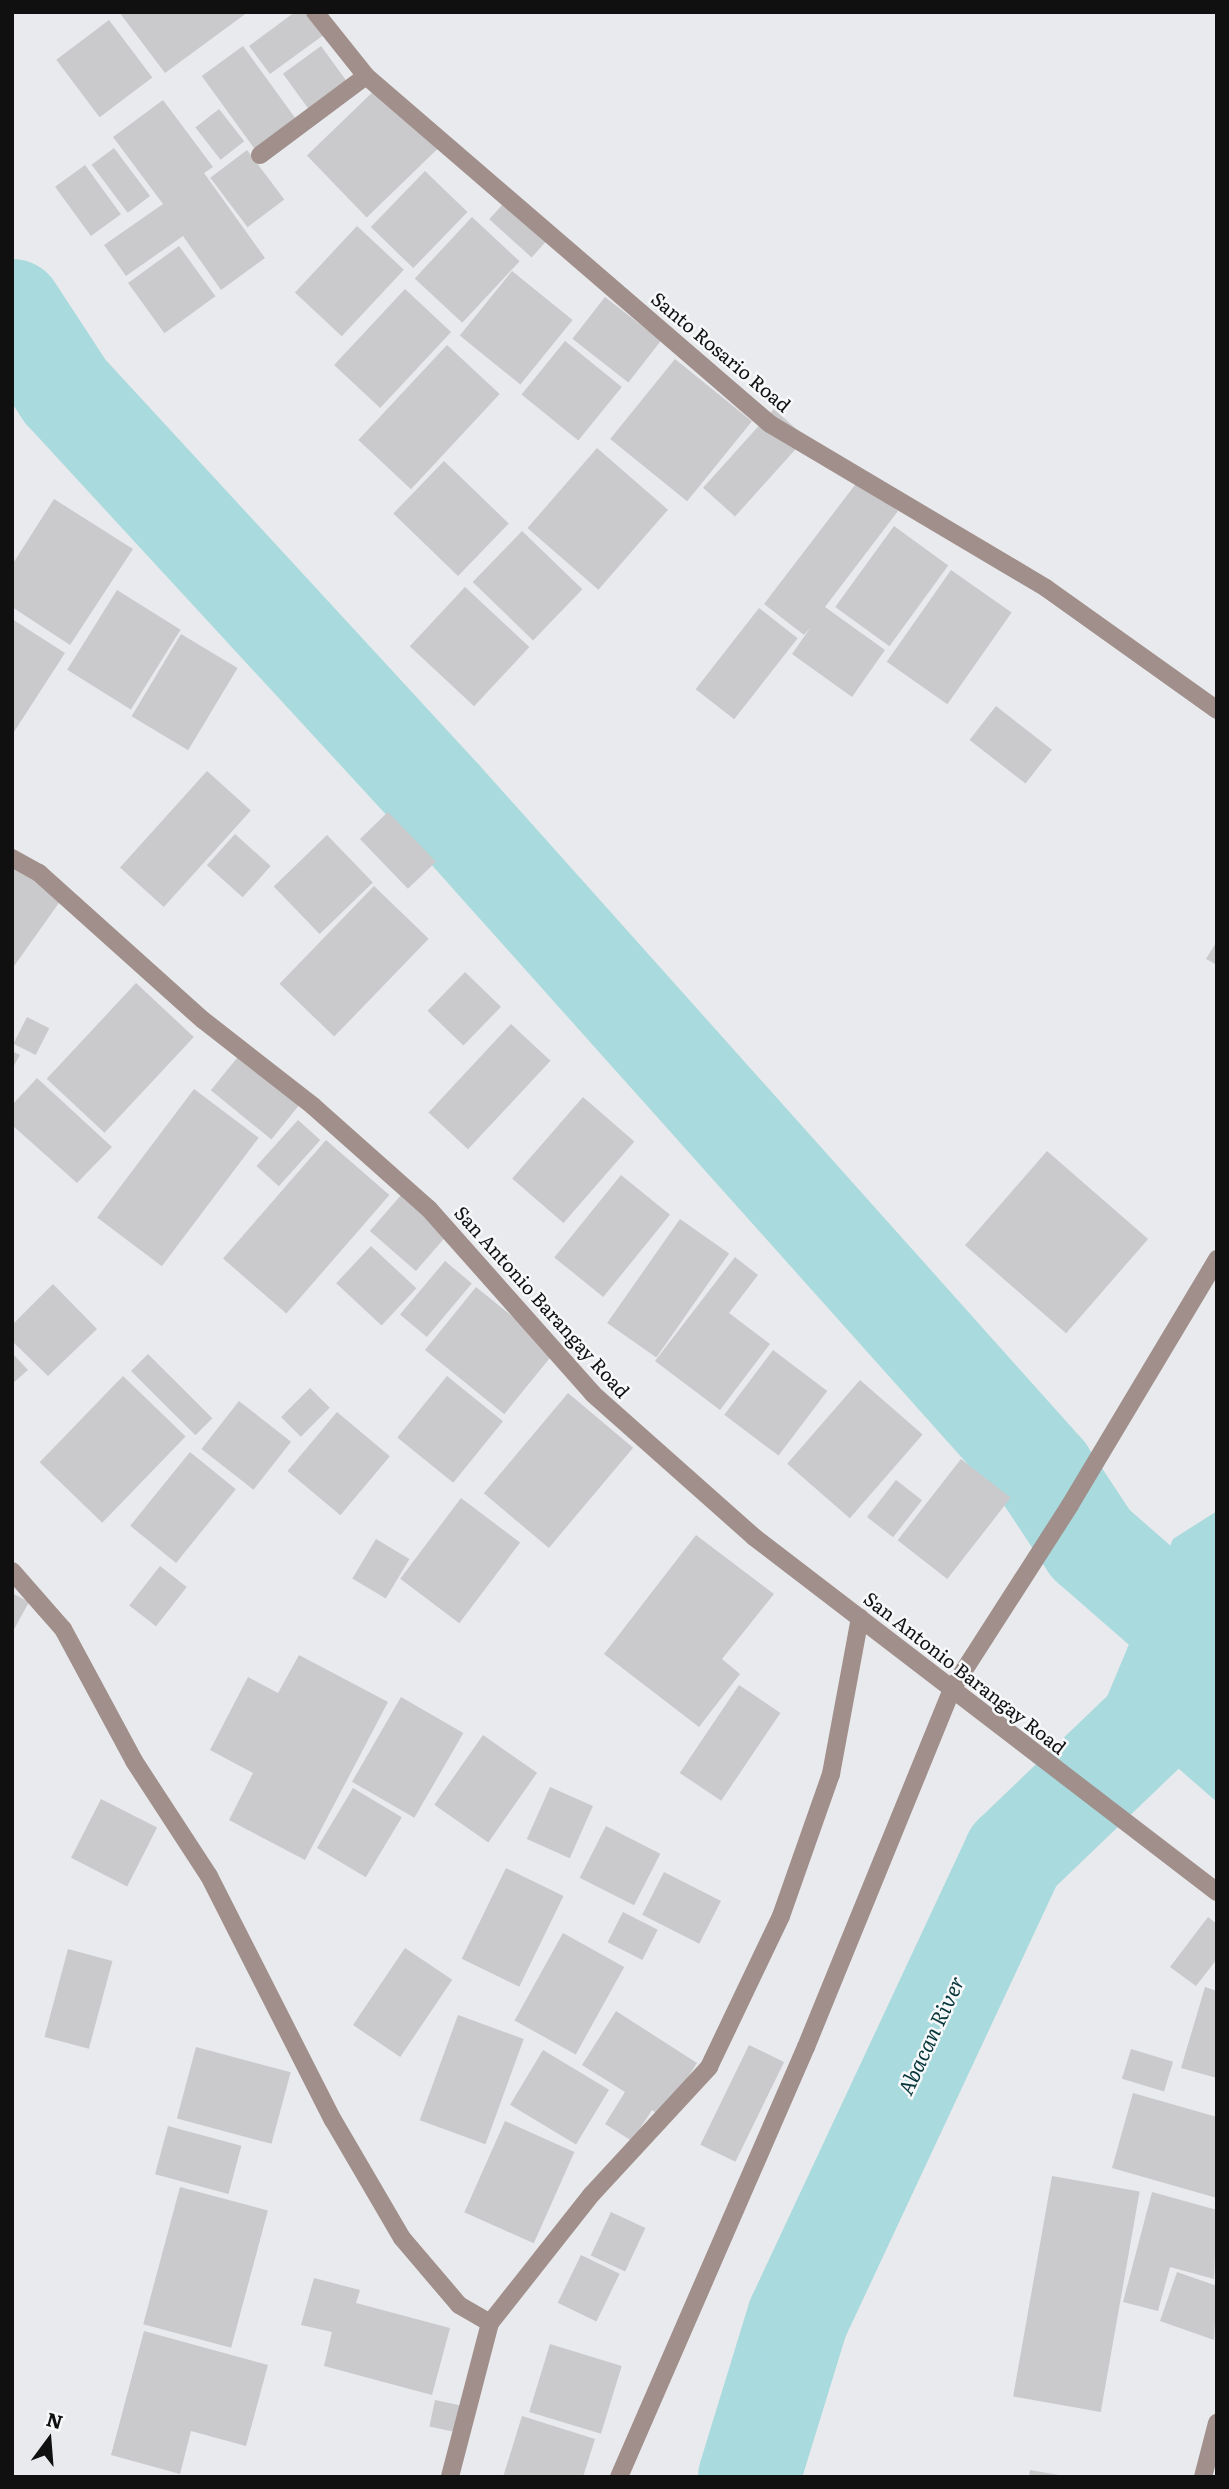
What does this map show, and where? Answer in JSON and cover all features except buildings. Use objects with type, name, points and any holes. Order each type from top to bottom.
[{"type":"street","name":"Santo Rosario Road","points":[[315,12],[366,76],[770,424],[1046,588],[1217,710]]},
{"type":"street","points":[[260,155],[366,76]]},
{"type":"street","name":"San Antonio Barangay Road","points":[[12,858],[39,873],[203,1020],[313,1106],[420,1201],[593,1394],[754,1537],[1217,1892]]},
{"type":"street","points":[[619,2477],[806,2047],[953,1689],[1070,1505],[1217,1259]]},
{"type":"street","points":[[12,1572],[63,1629],[134,1761],[209,1876],[333,2120],[402,2238],[459,2305],[490,2323]]},
{"type":"street","points":[[450,2477],[490,2323],[592,2194],[709,2067],[780,1916],[831,1774],[860,1618]]},
{"type":"street","points":[[1203,2477],[1217,2423]]},
{"type":"water","points":[[1217,1511],[1217,1802],[1104,1704],[1173,1539]]},
{"type":"waterway","points":[[12,310],[65,391],[442,800],[1044,1473],[1091,1544],[1217,1654]]},
{"type":"waterway","name":"Abacan River","points":[[749,2477],[798,2318],[1014,1856],[1217,1661]]}]
